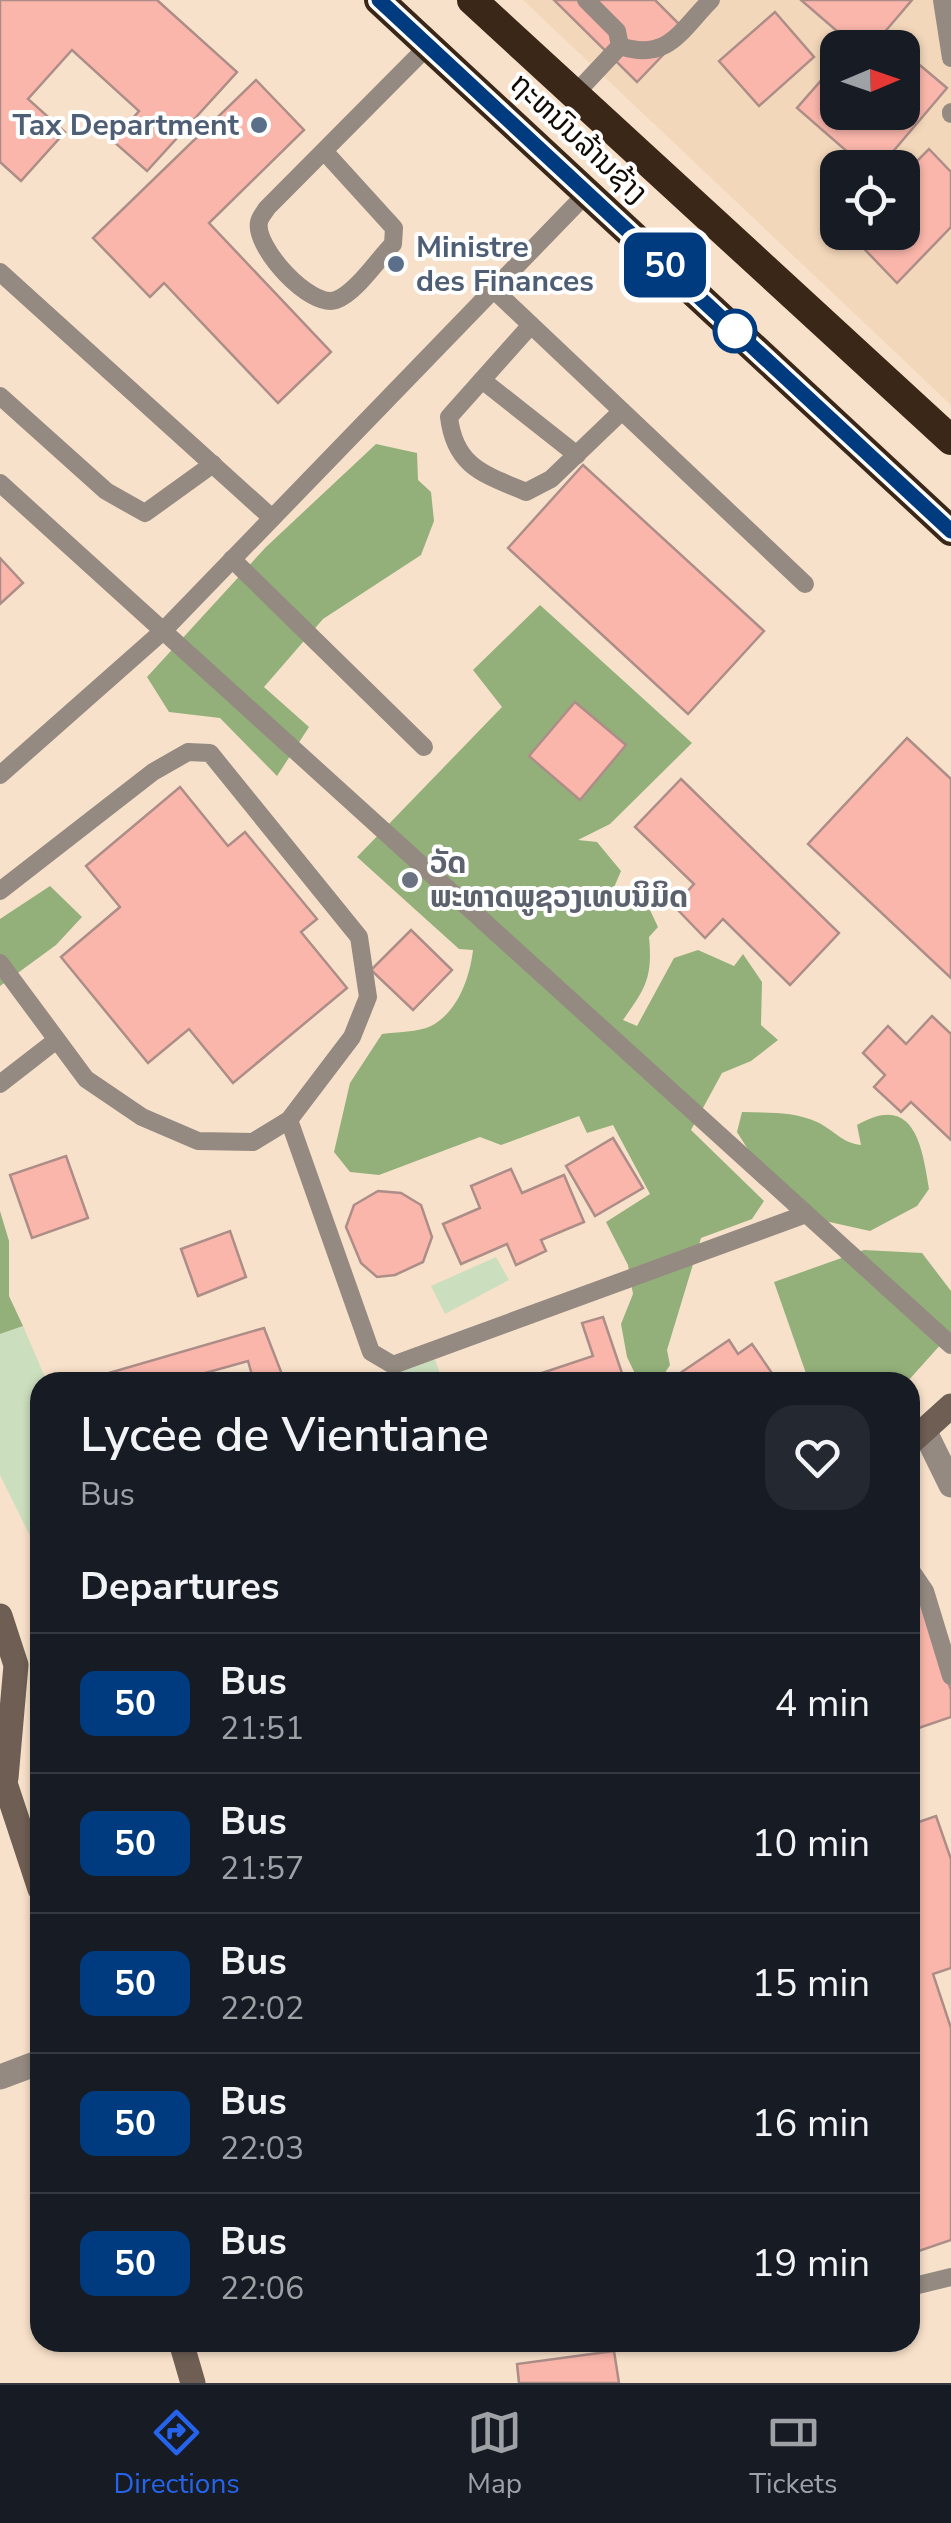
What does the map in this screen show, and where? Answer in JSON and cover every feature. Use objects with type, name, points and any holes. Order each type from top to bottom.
[{"type":"highway","name":"ຖະຫນົນລ້ານຊ້າງ","points":[[379,0],[951,531]]},
{"type":"highway","name":"ຖະຫນົນລ້ານຊ້າງ","points":[[472,0],[951,440]]},
{"type":"street","points":[[920,1436],[951,1406]]},
{"type":"street","points":[[920,1441],[951,1485]]},
{"type":"street","points":[[0,1616],[19,1664],[3,1773],[30,1858]]},
{"type":"street","points":[[0,2077],[30,2066]]},
{"type":"street","points":[[183,2352],[193,2383]]},
{"type":"lane","points":[[586,0],[618,31],[620,46]]},
{"type":"lane","points":[[620,46],[642,53],[660,51],[711,0]]},
{"type":"lane","points":[[942,0],[951,58]]},
{"type":"lane","points":[[324,151],[394,228],[393,244],[339,300],[320,302],[305,294],[262,244],[259,223],[267,208],[428,46]]},
{"type":"lane","points":[[575,94],[620,46]]},
{"type":"lane","points":[[0,775],[163,631],[586,193]]},
{"type":"lane","points":[[0,272],[272,518]]},
{"type":"lane","points":[[493,289],[805,584]]},
{"type":"lane","points":[[531,324],[449,417],[452,443],[476,471],[526,492],[551,479],[622,411]]},
{"type":"lane","points":[[482,380],[576,454]]},
{"type":"lane","points":[[0,396],[106,492],[146,514],[213,464]]},
{"type":"lane","points":[[0,483],[951,1345]]},
{"type":"lane","points":[[232,559],[424,747]]},
{"type":"lane","points":[[0,891],[153,772],[188,752],[210,753],[326,890],[359,937],[368,997],[352,1037],[289,1120],[253,1142],[198,1141],[142,1118],[86,1079],[54,1042],[0,963]]},
{"type":"lane","points":[[0,1084],[54,1042]]},
{"type":"lane","points":[[289,1120],[371,1352],[393,1365],[806,1214]]},
{"type":"lane","points":[[920,1583],[951,1676]]},
{"type":"lane","points":[[920,2284],[951,2277]]},
{"type":"shaded area","points":[[523,0],[951,0],[951,405]]},
{"type":"green space","points":[[376,444],[417,453],[418,480],[431,492],[434,521],[421,555],[323,619],[264,687],[309,727],[277,776],[220,718],[169,712],[147,677],[266,547]]},
{"type":"green space","points":[[540,605],[692,743],[610,824],[578,840],[597,842],[621,871],[612,892],[633,887],[633,900],[649,908],[658,927],[649,937],[646,982],[623,1020],[637,1026],[674,958],[698,950],[734,966],[743,954],[762,982],[761,1025],[778,1040],[751,1061],[722,1073],[691,1130],[764,1201],[752,1219],[701,1238],[667,1350],[670,1365],[665,1372],[634,1372],[627,1357],[621,1324],[633,1294],[628,1265],[606,1222],[650,1194],[613,1125],[587,1133],[579,1116],[501,1145],[480,1137],[379,1175],[350,1172],[334,1152],[350,1083],[382,1034],[420,1030],[440,1020],[461,993],[469,971],[473,950],[459,949],[357,857],[502,707],[473,670]]},
{"type":"green space","points":[[50,886],[82,917],[56,945],[0,986],[0,919]]},
{"type":"green space","points":[[742,1112],[808,1118],[848,1142],[861,1145],[857,1125],[876,1116],[903,1119],[918,1141],[929,1189],[917,1206],[870,1231],[825,1221],[749,1151],[737,1132]]},
{"type":"green space","points":[[0,1211],[9,1241],[9,1296],[23,1326],[0,1334]]},
{"type":"green space","points":[[864,1250],[922,1253],[951,1291],[951,1333],[916,1372],[806,1372],[774,1282]]},
{"type":"green space","points":[[496,1257],[509,1280],[445,1314],[431,1286]]},
{"type":"green space","points":[[23,1326],[43,1372],[30,1372],[30,1536],[0,1475],[0,1334]]},
{"type":"green space","points":[[434,1357],[439,1372],[400,1372]]},
{"type":"building","points":[[0,0],[157,0],[237,72],[147,171],[113,141],[139,111],[72,50],[28,99],[65,132],[21,181],[0,162]]},
{"type":"building","points":[[554,0],[655,0],[686,31],[637,82]]},
{"type":"building","points":[[801,0],[912,0],[886,30],[836,30]]},
{"type":"building","points":[[775,12],[814,57],[759,106],[719,61]]},
{"type":"building","points":[[920,65],[947,88],[920,120]]},
{"type":"building","points":[[256,80],[304,130],[209,223],[331,352],[278,403],[164,283],[150,297],[93,238]]},
{"type":"building","points":[[820,82],[820,128],[797,108]]},
{"type":"building","points":[[822,130],[911,130],[894,150],[845,150]]},
{"type":"building","points":[[929,149],[951,172],[951,227],[897,283],[865,250],[920,250],[920,158]]},
{"type":"building","points":[[583,465],[764,631],[688,714],[508,548]]},
{"type":"building","points":[[0,558],[23,583],[0,604]]},
{"type":"building","points":[[575,702],[626,745],[580,800],[529,756]]},
{"type":"building","points":[[907,738],[951,779],[951,978],[808,844]]},
{"type":"building","points":[[681,779],[839,933],[790,985],[723,919],[705,938],[674,906],[694,884],[635,827]]},
{"type":"building","points":[[180,787],[228,846],[245,832],[317,919],[301,932],[347,988],[233,1083],[189,1029],[148,1063],[61,957],[120,907],[86,866]]},
{"type":"building","points":[[411,930],[452,970],[413,1010],[371,970]]},
{"type":"building","points":[[932,1016],[951,1034],[951,1140],[911,1102],[901,1112],[874,1087],[885,1075],[863,1053],[888,1026],[906,1044]]},
{"type":"building","points":[[613,1138],[643,1188],[595,1216],[566,1166]]},
{"type":"building","points":[[66,1156],[88,1218],[32,1238],[10,1175]]},
{"type":"building","points":[[511,1169],[522,1193],[564,1175],[584,1222],[541,1240],[546,1251],[516,1265],[507,1244],[461,1264],[443,1224],[480,1208],[471,1186]]},
{"type":"building","points":[[378,1191],[401,1193],[421,1205],[432,1237],[423,1262],[395,1275],[377,1277],[361,1263],[346,1227],[354,1205]]},
{"type":"building","points":[[230,1231],[246,1277],[198,1296],[181,1249]]},
{"type":"building","points":[[603,1317],[622,1372],[545,1372],[593,1356],[582,1323]]},
{"type":"building","points":[[264,1328],[281,1372],[251,1372],[248,1361],[209,1372],[112,1372]]},
{"type":"building","points":[[729,1340],[738,1354],[752,1344],[771,1372],[682,1372]]},
{"type":"building","points":[[920,1596],[951,1690],[951,1717],[920,1728]]},
{"type":"building","points":[[936,1816],[951,1859],[951,1968],[933,1974],[951,2028],[951,2240],[920,2251],[920,1822]]},
{"type":"building","points":[[614,2352],[619,2383],[519,2383],[517,2364]]},
{"type":"bus line","name":"50","points":[[379,0],[951,531]]},
{"type":"place","name":"Tax Department","points":[[259,125]]},
{"type":"place","name":"Ministre des Finances","points":[[396,264]]},
{"type":"place","name":"ວັດ ພະທາດພູຊວງເທບນິມິດ","points":[[410,880]]}]
